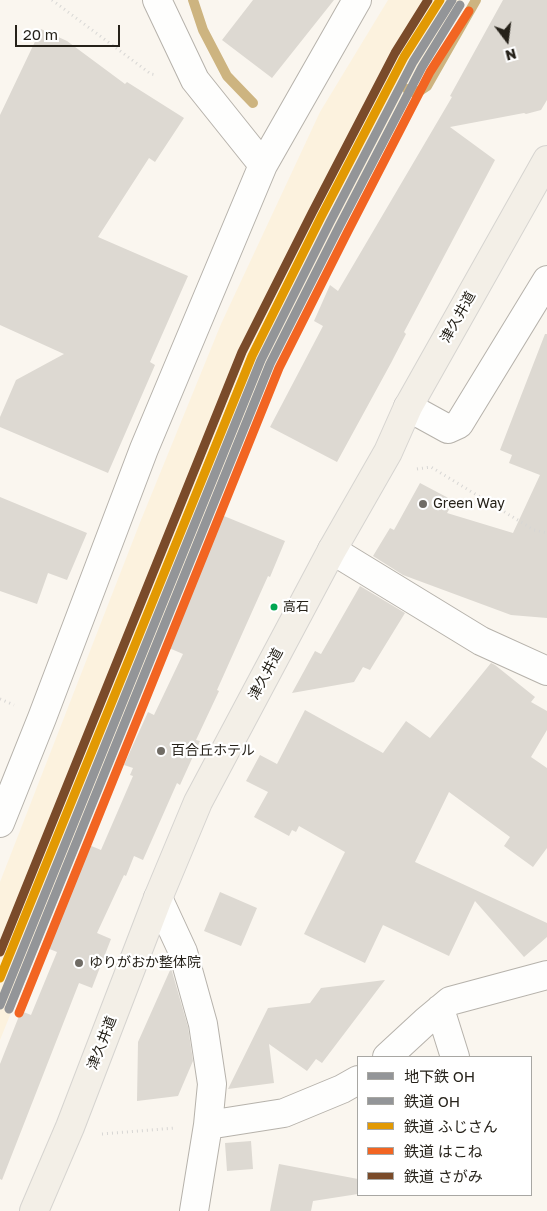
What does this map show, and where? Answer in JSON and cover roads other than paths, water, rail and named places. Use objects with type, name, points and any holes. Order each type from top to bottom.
[{"type":"main road","name":"津久井道","points":[[34,1211],[73,1118],[158,898],[198,802],[332,550],[388,452],[408,407],[547,160]]},
{"type":"street","points":[[157,0],[195,80],[263,165]]},
{"type":"street","points":[[0,823],[144,449],[263,165],[357,0]]},
{"type":"street","points":[[408,407],[448,429],[459,424],[547,280]]},
{"type":"street","points":[[332,550],[481,641],[547,672]]},
{"type":"street","points":[[158,898],[183,952],[203,1024],[212,1084],[208,1125],[194,1211]]},
{"type":"street","points":[[388,1056],[450,1001],[547,975]]},
{"type":"street","points":[[440,1009],[454,1056]]},
{"type":"street","points":[[208,1125],[284,1114],[357,1081]]},
{"type":"waterway","points":[[193,0],[203,30],[227,76],[253,103]]},
{"type":"waterway","points":[[407,89],[415,93],[427,86],[476,0]]},
{"type":"metro line","name":"OH","points":[[0,1005],[261,360],[413,62],[452,0]]},
{"type":"rail line","name":"さがみ","points":[[0,952],[242,352],[395,53],[428,0]]},
{"type":"rail line","name":"ふじさん","points":[[0,978],[252,356],[404,57],[440,0]]},
{"type":"rail line","name":"OH","points":[[9,1009],[270,364],[422,67],[460,5]]},
{"type":"rail line","name":"はこね","points":[[19,1013],[279,368],[430,72],[469,11]]},
{"type":"place","name":"Green Way","points":[[423,504]]},
{"type":"place","name":"高石","points":[[274,607]]},
{"type":"place","name":"百合丘ホテル","points":[[161,751]]},
{"type":"place","name":"ゆりがおか整体院","points":[[79,963]]}]
